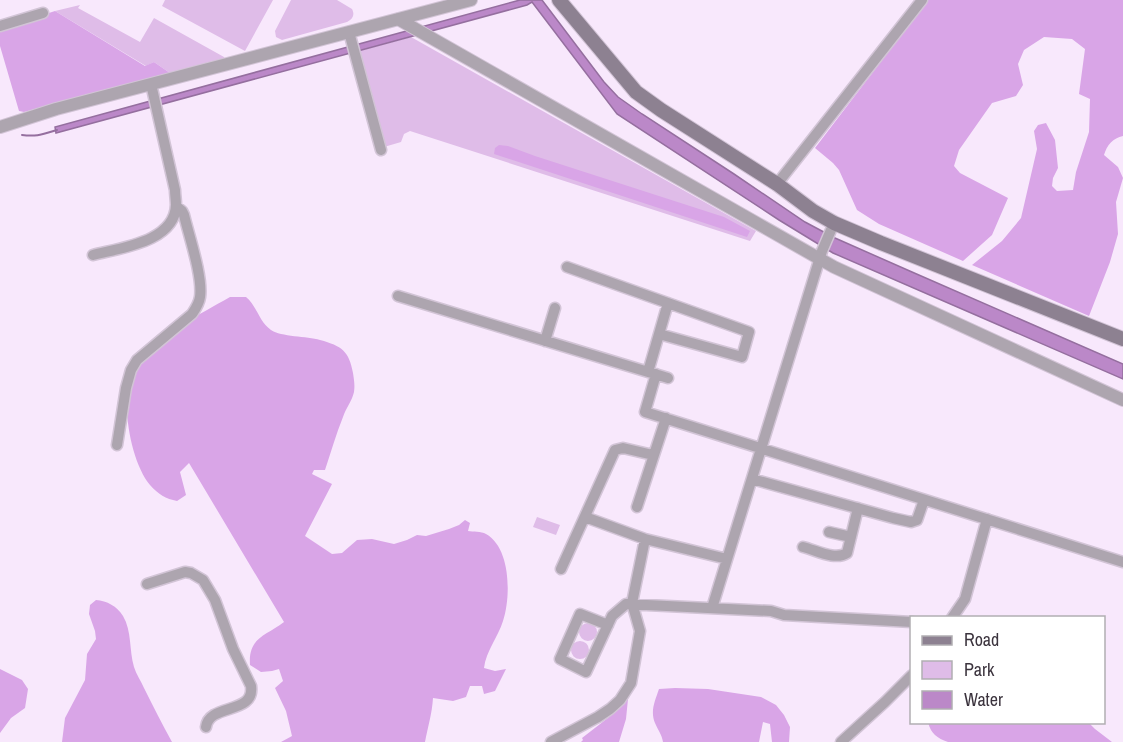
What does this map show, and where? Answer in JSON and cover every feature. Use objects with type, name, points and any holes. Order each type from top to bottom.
[{"type":"main road","points":[[559,0],[636,92],[777,184],[832,227],[881,243],[1123,339]]},
{"type":"street","points":[[0,127],[56,109],[471,0]]},
{"type":"street","points":[[777,184],[922,0]]},
{"type":"street","points":[[0,26],[43,13]]},
{"type":"street","points":[[398,19],[821,255],[1123,400]]},
{"type":"street","points":[[349,32],[381,150]]},
{"type":"street","points":[[93,255],[146,241],[156,236],[166,228],[177,207],[151,84]]},
{"type":"street","points":[[117,445],[131,370],[137,360],[192,314],[198,306],[201,295],[200,280],[183,211],[177,207]]},
{"type":"street","points":[[712,608],[821,255],[832,227]]},
{"type":"street","points":[[567,267],[750,332],[742,357],[659,334]]},
{"type":"street","points":[[398,297],[668,378]]},
{"type":"street","points":[[668,303],[659,334],[645,412],[1123,562]]},
{"type":"street","points":[[545,341],[555,308]]},
{"type":"street","points":[[638,507],[666,418]]},
{"type":"street","points":[[561,569],[615,450],[623,448],[653,456]]},
{"type":"street","points":[[752,479],[911,522],[917,520],[924,500]]},
{"type":"street","points":[[803,547],[840,556],[847,553],[858,508]]},
{"type":"street","points":[[585,517],[645,539],[727,560]]},
{"type":"street","points":[[953,616],[965,599],[987,519]]},
{"type":"street","points":[[829,532],[851,537]]},
{"type":"street","points":[[551,742],[598,717],[620,700],[631,683],[640,637],[632,603],[645,539]]},
{"type":"street","points":[[147,584],[185,572],[203,580],[215,600],[233,649],[251,686],[252,692],[246,703],[212,716],[207,721],[206,727]]},
{"type":"street","points":[[608,625],[580,614],[560,659],[586,672],[608,625],[612,616],[626,604],[632,603],[771,611],[784,615],[910,621]]},
{"type":"street","points":[[841,742],[910,677]]},
{"type":"green space","points":[[165,0],[273,0],[245,51],[162,6]]},
{"type":"green space","points":[[291,0],[337,0],[352,9],[353,15],[347,22],[282,40],[276,37],[275,31]]},
{"type":"green space","points":[[80,5],[78,8],[140,42],[154,18],[225,59],[170,73],[154,62],[146,66],[55,11]]},
{"type":"green space","points":[[411,37],[756,231],[750,241],[410,131],[404,134],[401,142],[384,147],[359,51]]},
{"type":"green space","points":[[537,517],[560,525],[556,535],[533,527]]},
{"type":"green space","points":[[588,623],[594,626],[597,632],[594,638],[588,641],[582,638],[579,632],[582,626]]},
{"type":"green space","points":[[580,641],[586,644],[589,650],[586,656],[580,659],[574,656],[571,650],[574,644]]},
{"type":"shaded area","points":[[928,0],[1123,0],[1123,136],[1111,143],[1104,155],[1118,167],[1123,178],[1116,202],[1118,234],[1089,316],[972,265],[1002,241],[1021,218],[1037,149],[1034,131],[1038,125],[1046,123],[1055,140],[1058,168],[1052,186],[1057,191],[1073,190],[1076,172],[1089,132],[1090,99],[1079,94],[1085,49],[1072,39],[1044,37],[1024,50],[1018,64],[1023,85],[1016,96],[992,103],[959,150],[954,166],[960,173],[1008,198],[992,235],[963,261],[879,224],[857,210],[839,170],[815,148]]},
{"type":"shaded area","points":[[55,11],[145,66],[154,62],[170,73],[24,112],[19,111],[0,46],[0,29]]},
{"type":"shaded area","points":[[499,145],[724,217],[750,231],[747,237],[494,154],[495,148]]},
{"type":"shaded area","points":[[230,297],[246,297],[271,330],[328,342],[343,350],[349,359],[353,373],[354,392],[340,423],[325,470],[314,470],[312,474],[332,484],[305,536],[332,554],[342,553],[357,540],[372,539],[394,544],[417,535],[426,536],[449,529],[465,520],[470,523],[468,531],[486,534],[500,550],[507,574],[506,611],[484,668],[495,671],[506,669],[495,691],[484,694],[482,686],[470,686],[466,697],[453,701],[433,698],[425,742],[281,742],[292,736],[286,711],[275,688],[283,681],[279,669],[261,672],[250,665],[250,656],[259,638],[284,622],[189,463],[180,472],[186,495],[177,501],[159,493],[143,474],[132,445],[127,411],[127,394],[135,368],[183,325]]},
{"type":"shaded area","points":[[96,600],[118,609],[123,616],[128,628],[135,670],[172,742],[62,742],[65,718],[85,680],[87,654],[96,639],[89,614],[90,605]]},
{"type":"shaded area","points":[[0,669],[22,680],[28,689],[25,708],[11,718],[0,733]]},
{"type":"shaded area","points":[[659,689],[708,689],[761,697],[776,705],[784,715],[790,727],[789,742],[772,742],[770,724],[763,722],[759,742],[663,742],[654,719],[654,706]]},
{"type":"shaded area","points":[[628,699],[626,719],[619,742],[581,742],[582,738]]},
{"type":"shaded area","points":[[929,724],[1090,724],[1112,742],[948,742],[931,730]]},
{"type":"water","points":[[520,0],[542,0],[618,97],[805,222],[835,238],[1123,364],[1123,379],[833,253],[779,220],[617,114],[532,2],[56,133],[55,127]]},
{"type":"waterway","points":[[22,135],[44,134],[57,130]]}]
